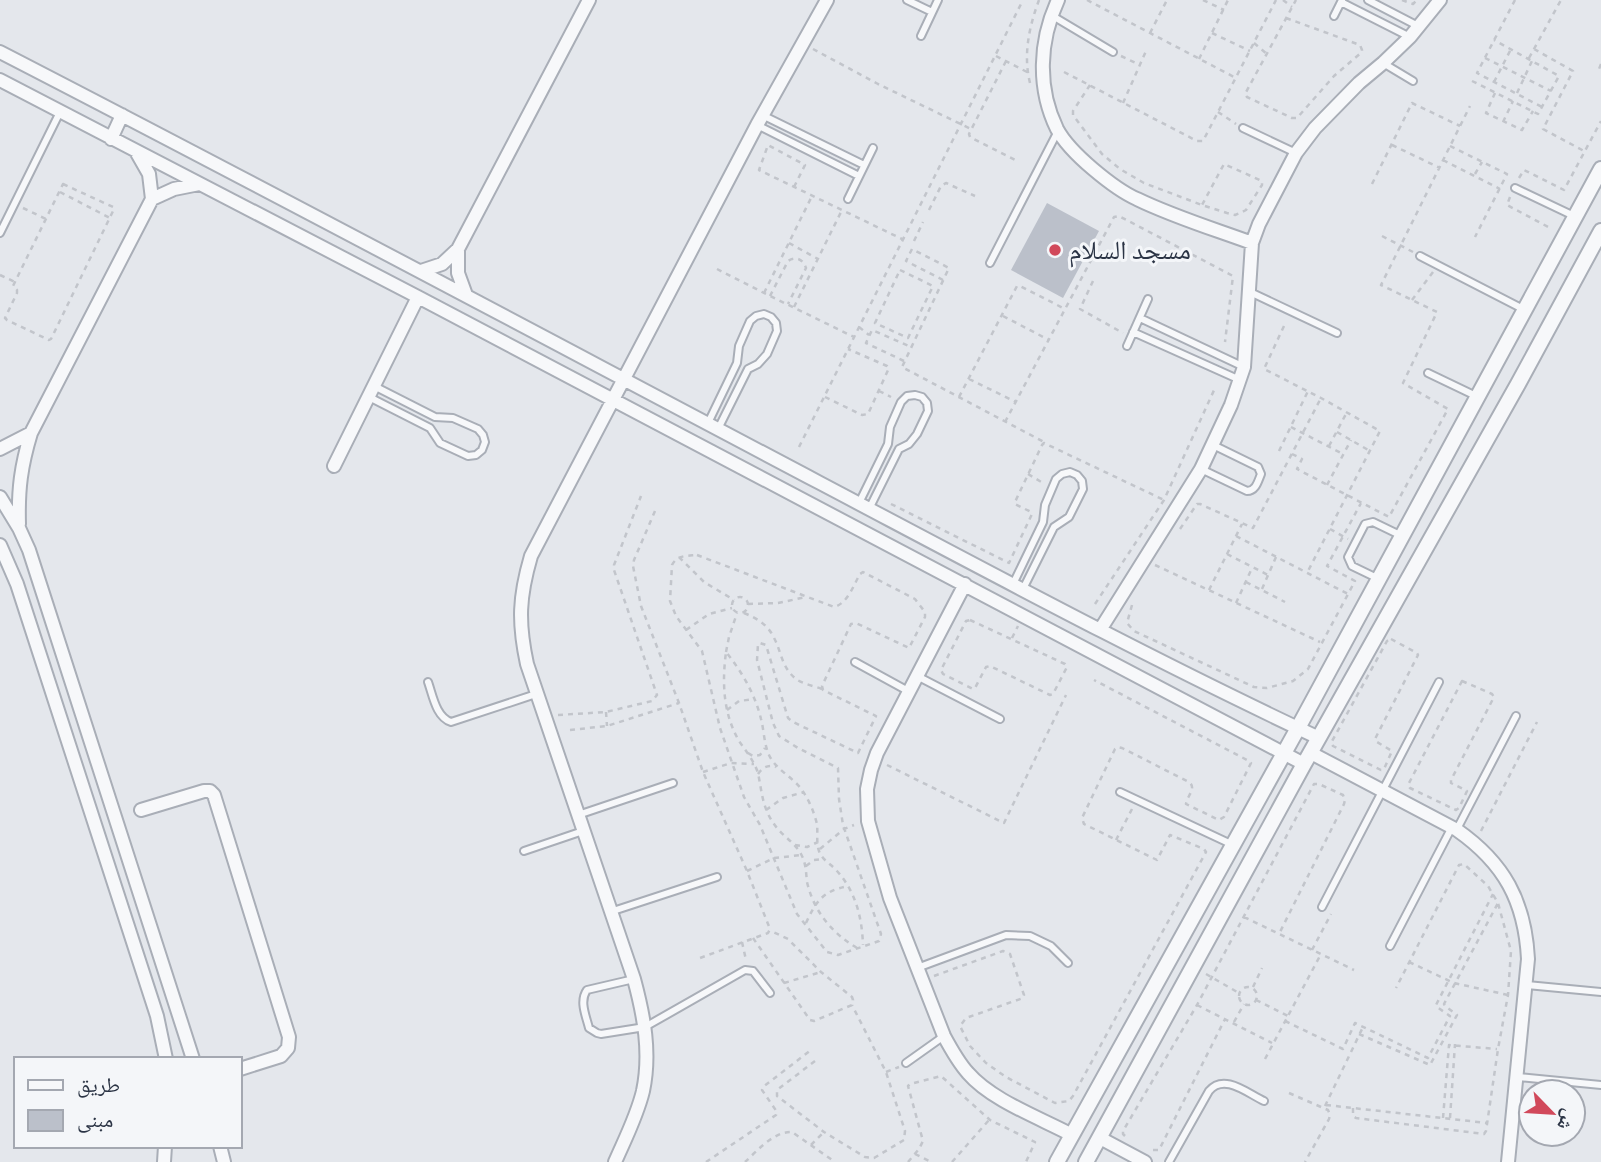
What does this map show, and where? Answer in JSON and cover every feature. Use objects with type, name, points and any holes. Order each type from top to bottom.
[{"type":"street","points":[[421,271],[442,264],[458,249],[589,0]]},
{"type":"street","points":[[615,1162],[642,1093],[647,1061],[645,1027],[634,979],[527,664],[521,637],[523,582],[531,556],[612,400],[759,120],[827,0]]},
{"type":"street","points":[[1058,0],[1051,15],[1044,44],[1042,74],[1047,103],[1058,131],[1080,158],[1106,180],[1135,198],[1252,243]]},
{"type":"street","points":[[1100,630],[1202,469],[1231,405],[1244,367],[1252,243],[1296,153],[1336,105],[1410,37],[1440,0]]},
{"type":"street","points":[[0,52],[1100,630],[1319,738]]},
{"type":"street","points":[[0,80],[1284,753],[1308,758],[1382,792],[1455,828],[1475,842],[1504,875],[1515,895],[1523,915],[1527,937],[1527,985],[1508,1162]]},
{"type":"street","points":[[111,139],[122,115]]},
{"type":"street","points":[[19,527],[18,495],[30,433],[152,199],[149,174],[136,152]]},
{"type":"street","points":[[1057,1162],[1298,728],[1601,169]]},
{"type":"street","points":[[222,196],[234,174]]},
{"type":"street","points":[[152,199],[174,189],[199,184]]},
{"type":"street","points":[[1086,1162],[1601,232]]},
{"type":"street","points":[[458,249],[458,273],[466,295]]},
{"type":"street","points":[[334,466],[418,297]]},
{"type":"street","points":[[0,449],[30,433]]},
{"type":"street","points":[[0,497],[19,527],[29,551],[192,1057]]},
{"type":"street","points":[[0,545],[17,584],[157,1016],[166,1057]]},
{"type":"street","points":[[17,584],[36,575]]},
{"type":"street","points":[[965,584],[875,759],[867,789],[867,821],[890,898],[944,1036],[955,1056],[969,1075],[986,1090],[1072,1135]]},
{"type":"street","points":[[141,810],[204,790],[214,795],[289,1037],[288,1048],[281,1056],[242,1068]]},
{"type":"street","points":[[1122,1044],[1144,1056]]},
{"type":"street","points":[[1100,1138],[1144,1162]]},
{"type":"lane","points":[[907,0],[932,12]]},
{"type":"lane","points":[[1368,0],[1420,26]]},
{"type":"lane","points":[[921,36],[937,1]]},
{"type":"lane","points":[[1334,16],[1341,1],[1410,37]]},
{"type":"lane","points":[[1051,15],[1113,52]]},
{"type":"lane","points":[[1383,63],[1413,80]]},
{"type":"lane","points":[[0,233],[60,112]]},
{"type":"lane","points":[[759,120],[864,165]]},
{"type":"lane","points":[[759,120],[859,176]]},
{"type":"lane","points":[[1242,128],[1296,153]]},
{"type":"lane","points":[[990,262],[1058,131]]},
{"type":"lane","points":[[848,200],[873,148]]},
{"type":"lane","points":[[1515,188],[1576,216]]},
{"type":"lane","points":[[1420,256],[1525,310]]},
{"type":"lane","points":[[1248,292],[1337,333]]},
{"type":"lane","points":[[1127,346],[1148,299]]},
{"type":"lane","points":[[764,314],[771,317],[776,323],[777,331],[763,359],[748,369],[713,426],[750,321],[764,314]]},
{"type":"lane","points":[[1140,318],[1244,367]]},
{"type":"lane","points":[[1132,335],[1240,380]]},
{"type":"lane","points":[[1428,373],[1478,397]]},
{"type":"lane","points":[[372,391],[435,416],[453,418],[478,429],[485,442],[482,450],[476,455],[468,456],[440,443],[430,428],[372,391]]},
{"type":"lane","points":[[907,396],[922,397],[927,403],[928,411],[914,439],[899,450],[864,506],[888,444],[890,426],[901,402],[907,396]]},
{"type":"lane","points":[[1202,469],[1247,491],[1253,491],[1255,488],[1261,474],[1258,467],[1213,445]]},
{"type":"lane","points":[[1070,472],[1077,475],[1082,481],[1083,489],[1069,517],[1053,530],[1018,587],[1056,479],[1070,472]]},
{"type":"lane","points":[[1379,579],[1352,566],[1349,561],[1365,524],[1373,522],[1402,536]]},
{"type":"lane","points":[[855,662],[908,691]]},
{"type":"lane","points":[[916,676],[1000,719]]},
{"type":"lane","points":[[428,682],[440,714],[451,722],[537,694]]},
{"type":"lane","points":[[1322,907],[1438,682]]},
{"type":"lane","points":[[1390,946],[1516,716]]},
{"type":"lane","points":[[578,815],[673,783]]},
{"type":"lane","points":[[1119,792],[1233,845]]},
{"type":"lane","points":[[524,851],[583,831]]},
{"type":"lane","points":[[610,912],[717,877]]},
{"type":"lane","points":[[920,974],[1006,935],[1030,936],[1051,946],[1068,964]]},
{"type":"lane","points":[[634,979],[587,990],[582,1001],[589,1028],[601,1034],[645,1027],[748,970],[753,971],[770,993]]},
{"type":"lane","points":[[1527,985],[1601,992]]},
{"type":"lane","points":[[906,1063],[944,1036]]},
{"type":"lane","points":[[1518,1077],[1601,1085]]},
{"type":"lane","points":[[1169,1162],[1209,1091],[1217,1084],[1229,1083],[1264,1101]]},
{"type":"path","points":[[799,447],[1023,0]]},
{"type":"path","points":[[1087,0],[1236,78]]},
{"type":"path","points":[[1150,33],[1167,0]]},
{"type":"path","points":[[1203,0],[1224,10]]},
{"type":"path","points":[[1199,59],[1228,0]]},
{"type":"path","points":[[1064,72],[1200,142],[1205,139],[1219,113],[1276,0]]},
{"type":"path","points":[[1283,0],[1292,7]]},
{"type":"path","points":[[1286,18],[1362,48],[1362,52],[1320,91],[1300,117],[1295,118],[1245,94],[1267,54],[1286,18],[1296,0]]},
{"type":"path","points":[[1402,0],[1413,4],[1417,0]]},
{"type":"path","points":[[1515,0],[1477,74],[1542,107]]},
{"type":"path","points":[[1516,94],[1534,49],[1561,0]]},
{"type":"path","points":[[1212,33],[1250,51]]},
{"type":"path","points":[[1472,81],[1538,114],[1559,76],[1494,40]]},
{"type":"path","points":[[1254,43],[1267,54]]},
{"type":"path","points":[[803,44],[877,84],[971,129]]},
{"type":"path","points":[[1494,82],[1511,49]]},
{"type":"path","points":[[1534,49],[1573,71],[1543,129],[1585,151]]},
{"type":"path","points":[[1123,103],[1146,51]]},
{"type":"path","points":[[1113,52],[1140,65]]},
{"type":"path","points":[[995,55],[1027,72]]},
{"type":"path","points":[[1484,58],[1550,91]]},
{"type":"path","points":[[1006,61],[971,129],[970,137],[1017,161]]},
{"type":"path","points":[[1601,64],[1601,71]]},
{"type":"path","points":[[1090,85],[1073,115],[1102,154],[1120,169],[1144,183],[1202,205],[1234,215],[1246,210],[1262,181],[1224,164],[1202,205]]},
{"type":"path","points":[[1553,86],[1562,90]]},
{"type":"path","points":[[1496,93],[1486,113],[1503,122],[1522,130],[1533,111]]},
{"type":"path","points":[[1503,122],[1513,102]]},
{"type":"path","points":[[1372,184],[1412,103],[1460,126]]},
{"type":"path","points":[[1292,454],[1301,458],[1297,469],[1390,517],[1448,409],[1404,384],[1437,312],[1381,286],[1470,106]]},
{"type":"path","points":[[1219,113],[1242,128]]},
{"type":"path","points":[[794,187],[806,165],[768,145],[759,170],[811,196],[903,239]]},
{"type":"path","points":[[1391,145],[1440,167]]},
{"type":"path","points":[[1450,146],[1506,173],[1475,237]]},
{"type":"path","points":[[1443,160],[1500,189]]},
{"type":"path","points":[[1475,176],[1482,162]]},
{"type":"path","points":[[929,210],[941,186],[946,183],[975,196]]},
{"type":"path","points":[[63,184],[80,191],[113,207],[50,340],[5,319],[17,293],[13,288],[15,282],[63,184]]},
{"type":"path","points":[[76,200],[80,191]]},
{"type":"path","points":[[59,192],[110,218]]},
{"type":"path","points":[[764,293],[811,196]]},
{"type":"path","points":[[923,200],[931,204]]},
{"type":"path","points":[[14,204],[46,219]]},
{"type":"path","points":[[794,307],[842,210]]},
{"type":"path","points":[[1005,422],[1114,217],[1119,216],[1233,276],[1225,342]]},
{"type":"path","points":[[912,220],[922,224],[914,241]]},
{"type":"path","points":[[1382,236],[1401,246]]},
{"type":"path","points":[[789,243],[818,259]]},
{"type":"path","points":[[943,280],[906,262],[911,249],[948,267],[943,280],[904,361],[903,367],[1046,443],[1164,500]]},
{"type":"path","points":[[798,258],[802,250]]},
{"type":"path","points":[[770,296],[788,261],[798,258],[806,268],[788,304]]},
{"type":"path","points":[[1412,300],[1438,265]]},
{"type":"path","points":[[717,269],[854,337]]},
{"type":"path","points":[[900,270],[933,286],[921,312],[908,338],[875,323],[900,270]]},
{"type":"path","points":[[0,275],[15,282]]},
{"type":"path","points":[[1093,281],[1080,309],[1132,335]]},
{"type":"path","points":[[959,397],[1019,285],[1066,310]]},
{"type":"path","points":[[921,312],[927,314]]},
{"type":"path","points":[[1002,315],[1049,340]]},
{"type":"path","points":[[1284,326],[1264,368],[1380,431],[1307,573]]},
{"type":"path","points":[[859,327],[869,335]]},
{"type":"path","points":[[904,361],[866,343],[869,335],[873,329],[911,347]]},
{"type":"path","points":[[824,397],[868,414],[889,368],[848,349]]},
{"type":"path","points":[[969,378],[1016,402]]},
{"type":"path","points":[[1095,604],[1164,500],[1215,388]]},
{"type":"path","points":[[879,391],[901,402]]},
{"type":"path","points":[[1279,451],[1308,391]]},
{"type":"path","points":[[1176,535],[1198,504],[1253,528],[1321,398]]},
{"type":"path","points":[[1329,446],[1347,412]]},
{"type":"path","points":[[1291,427],[1343,454]]},
{"type":"path","points":[[1336,432],[1370,451]]},
{"type":"path","points":[[1327,485],[1351,440]]},
{"type":"path","points":[[891,504],[1010,563],[1032,514],[1015,504],[1042,444],[1046,443]]},
{"type":"path","points":[[1028,474],[1052,488]]},
{"type":"path","points":[[544,716],[606,712],[652,701],[657,695],[614,570],[641,496]]},
{"type":"path","points":[[1136,599],[1127,623],[1134,631],[1254,687],[1267,688],[1293,681],[1308,669],[1355,581],[1327,566],[1361,503]]},
{"type":"path","points":[[655,511],[633,566],[641,606],[703,772],[747,871],[769,930],[788,939],[821,972],[852,997],[852,1005],[886,1072],[905,1131],[904,1140],[874,1158],[864,1157],[824,1132],[777,1096],[777,1090],[815,1061]]},
{"type":"path","points":[[1209,590],[1242,524]]},
{"type":"path","points":[[1330,529],[1343,537]]},
{"type":"path","points":[[1236,536],[1348,594]]},
{"type":"path","points":[[1227,554],[1268,575]]},
{"type":"path","points":[[737,614],[744,613],[765,626],[773,636],[781,661],[798,680],[876,716],[858,753],[793,722],[788,718],[766,645],[758,644],[757,660],[773,723],[779,736],[838,768],[844,829],[881,935],[879,941],[838,956],[827,952],[797,914],[760,825],[744,797],[720,728],[702,651],[676,616],[670,601],[672,565],[679,557],[697,555],[829,606],[840,605],[844,601],[863,572],[915,599],[925,614],[909,648],[856,623],[851,624],[822,686],[823,690]]},
{"type":"path","points":[[679,557],[704,582],[734,600]]},
{"type":"path","points":[[1262,590],[1276,557]]},
{"type":"path","points":[[1155,565],[1321,643]]},
{"type":"path","points":[[1236,603],[1253,568]]},
{"type":"path","points":[[1246,582],[1285,602]]},
{"type":"path","points":[[748,604],[778,603],[806,597]]},
{"type":"path","points":[[732,608],[734,600],[744,598],[748,604],[744,613]]},
{"type":"path","points":[[686,630],[709,614],[732,608]]},
{"type":"path","points":[[732,608],[737,614]]},
{"type":"path","points":[[737,614],[729,637],[723,681],[727,711],[739,740],[754,764],[766,810],[779,830],[802,855],[815,904],[832,930],[858,948]]},
{"type":"path","points":[[970,620],[1067,666],[1052,695],[990,666],[986,667],[972,689],[944,675],[941,670],[966,621],[970,620]]},
{"type":"path","points":[[1391,639],[1418,654],[1375,739],[1392,751],[1384,769],[1381,770],[1332,745],[1388,640],[1391,639]]},
{"type":"path","points":[[726,652],[747,682],[755,699],[770,758],[796,783],[812,807],[817,824],[818,850],[837,871],[855,900],[860,915],[863,946]]},
{"type":"path","points":[[920,974],[1003,951],[1008,953],[1012,957],[1023,998],[966,1018],[960,1026],[970,1046],[986,1063],[1006,1077],[1055,1103],[1069,1101],[1206,852],[1170,835],[1157,860],[1086,826],[1082,818],[1115,749],[1122,748],[1192,784],[1193,788],[1186,804],[1219,820],[1224,817],[1251,763],[1094,680]]},
{"type":"path","points":[[1465,681],[1494,695],[1451,780],[1451,783],[1467,790],[1458,809],[1408,787],[1461,682],[1465,681]]},
{"type":"path","points":[[875,759],[1004,823],[1066,695]]},
{"type":"path","points":[[727,711],[739,701],[755,699]]},
{"type":"path","points":[[570,730],[607,726],[679,703]]},
{"type":"path","points":[[606,712],[607,726]]},
{"type":"path","points":[[1475,842],[1537,722]]},
{"type":"path","points":[[748,753],[753,756],[760,755],[766,745]]},
{"type":"path","points":[[703,772],[732,763],[754,764]]},
{"type":"path","points":[[758,775],[767,766],[779,768]]},
{"type":"path","points":[[1134,1141],[1124,1135],[1123,1131],[1197,1005],[1314,784],[1320,784],[1343,795],[1344,804],[1279,934]]},
{"type":"path","points":[[766,810],[783,798],[803,792]]},
{"type":"path","points":[[1116,840],[1137,800]]},
{"type":"path","points":[[818,850],[844,829]]},
{"type":"path","points":[[795,845],[807,847],[818,842]]},
{"type":"path","points":[[747,871],[774,858],[802,855]]},
{"type":"path","points":[[806,866],[814,860],[824,859]]},
{"type":"path","points":[[1353,1108],[1353,1116],[1356,1118],[1483,1134],[1486,1131],[1508,995],[1511,951],[1493,894],[1464,864],[1459,864],[1396,988]]},
{"type":"path","points":[[805,923],[815,904],[830,892],[848,886]]},
{"type":"path","points":[[1285,1021],[1343,1049],[1355,1023],[1428,1058],[1450,1016],[1436,1006],[1493,894]]},
{"type":"path","points":[[1359,1034],[1430,1065],[1457,1015],[1444,1005],[1497,903]]},
{"type":"path","points":[[1244,917],[1354,970]]},
{"type":"path","points":[[700,958],[768,933],[769,930]]},
{"type":"path","points":[[753,939],[812,1021],[852,1005]]},
{"type":"path","points":[[742,942],[748,970]]},
{"type":"path","points":[[1265,1059],[1321,954]]},
{"type":"path","points":[[1409,961],[1454,984],[1508,995]]},
{"type":"path","points":[[1253,987],[1262,968]]},
{"type":"path","points":[[784,983],[821,972]]},
{"type":"path","points":[[1211,978],[1239,993],[1244,1004]]},
{"type":"path","points":[[1239,993],[1245,987],[1253,987]]},
{"type":"path","points":[[1244,1004],[1251,1004],[1256,1000],[1257,993],[1253,987]]},
{"type":"path","points":[[1256,1000],[1288,1016]]},
{"type":"path","points":[[1233,1023],[1244,1004]]},
{"type":"path","points":[[1197,1005],[1273,1043]]},
{"type":"path","points":[[1144,1146],[1154,1151],[1159,1150],[1225,1019]]},
{"type":"path","points":[[1325,1107],[1363,1027]]},
{"type":"path","points":[[1349,1035],[1356,1041]]},
{"type":"path","points":[[1450,1119],[1455,1044]]},
{"type":"path","points":[[1443,1118],[1449,1045],[1498,1049]]},
{"type":"path","points":[[706,1162],[776,1115],[777,1112],[762,1088],[811,1050]]},
{"type":"path","points":[[886,1072],[906,1063]]},
{"type":"path","points":[[780,1075],[783,1086]]},
{"type":"path","points":[[908,1162],[922,1145],[923,1136],[908,1086],[942,1076],[990,1119],[1035,1142],[1026,1162]]},
{"type":"path","points":[[1289,1093],[1325,1107],[1487,1123]]},
{"type":"path","points":[[1305,1162],[1329,1119],[1329,1112],[1325,1107]]},
{"type":"path","points":[[1443,1110],[1450,1110]]},
{"type":"path","points":[[1429,1127],[1430,1117]]},
{"type":"path","points":[[952,1162],[990,1119]]},
{"type":"path","points":[[745,1162],[785,1131],[792,1132],[835,1162]]},
{"type":"path","points":[[811,1146],[824,1132]]},
{"type":"path","points":[[915,1154],[932,1162]]},
{"type":"path","points":[[917,1162],[920,1156]]},
{"type":"building","name":"مسجد السلام","points":[[1047,203],[1099,231],[1063,298],[1011,270]]},
{"type":"place","name":"مسجد السلام","points":[[1055,250]]}]
